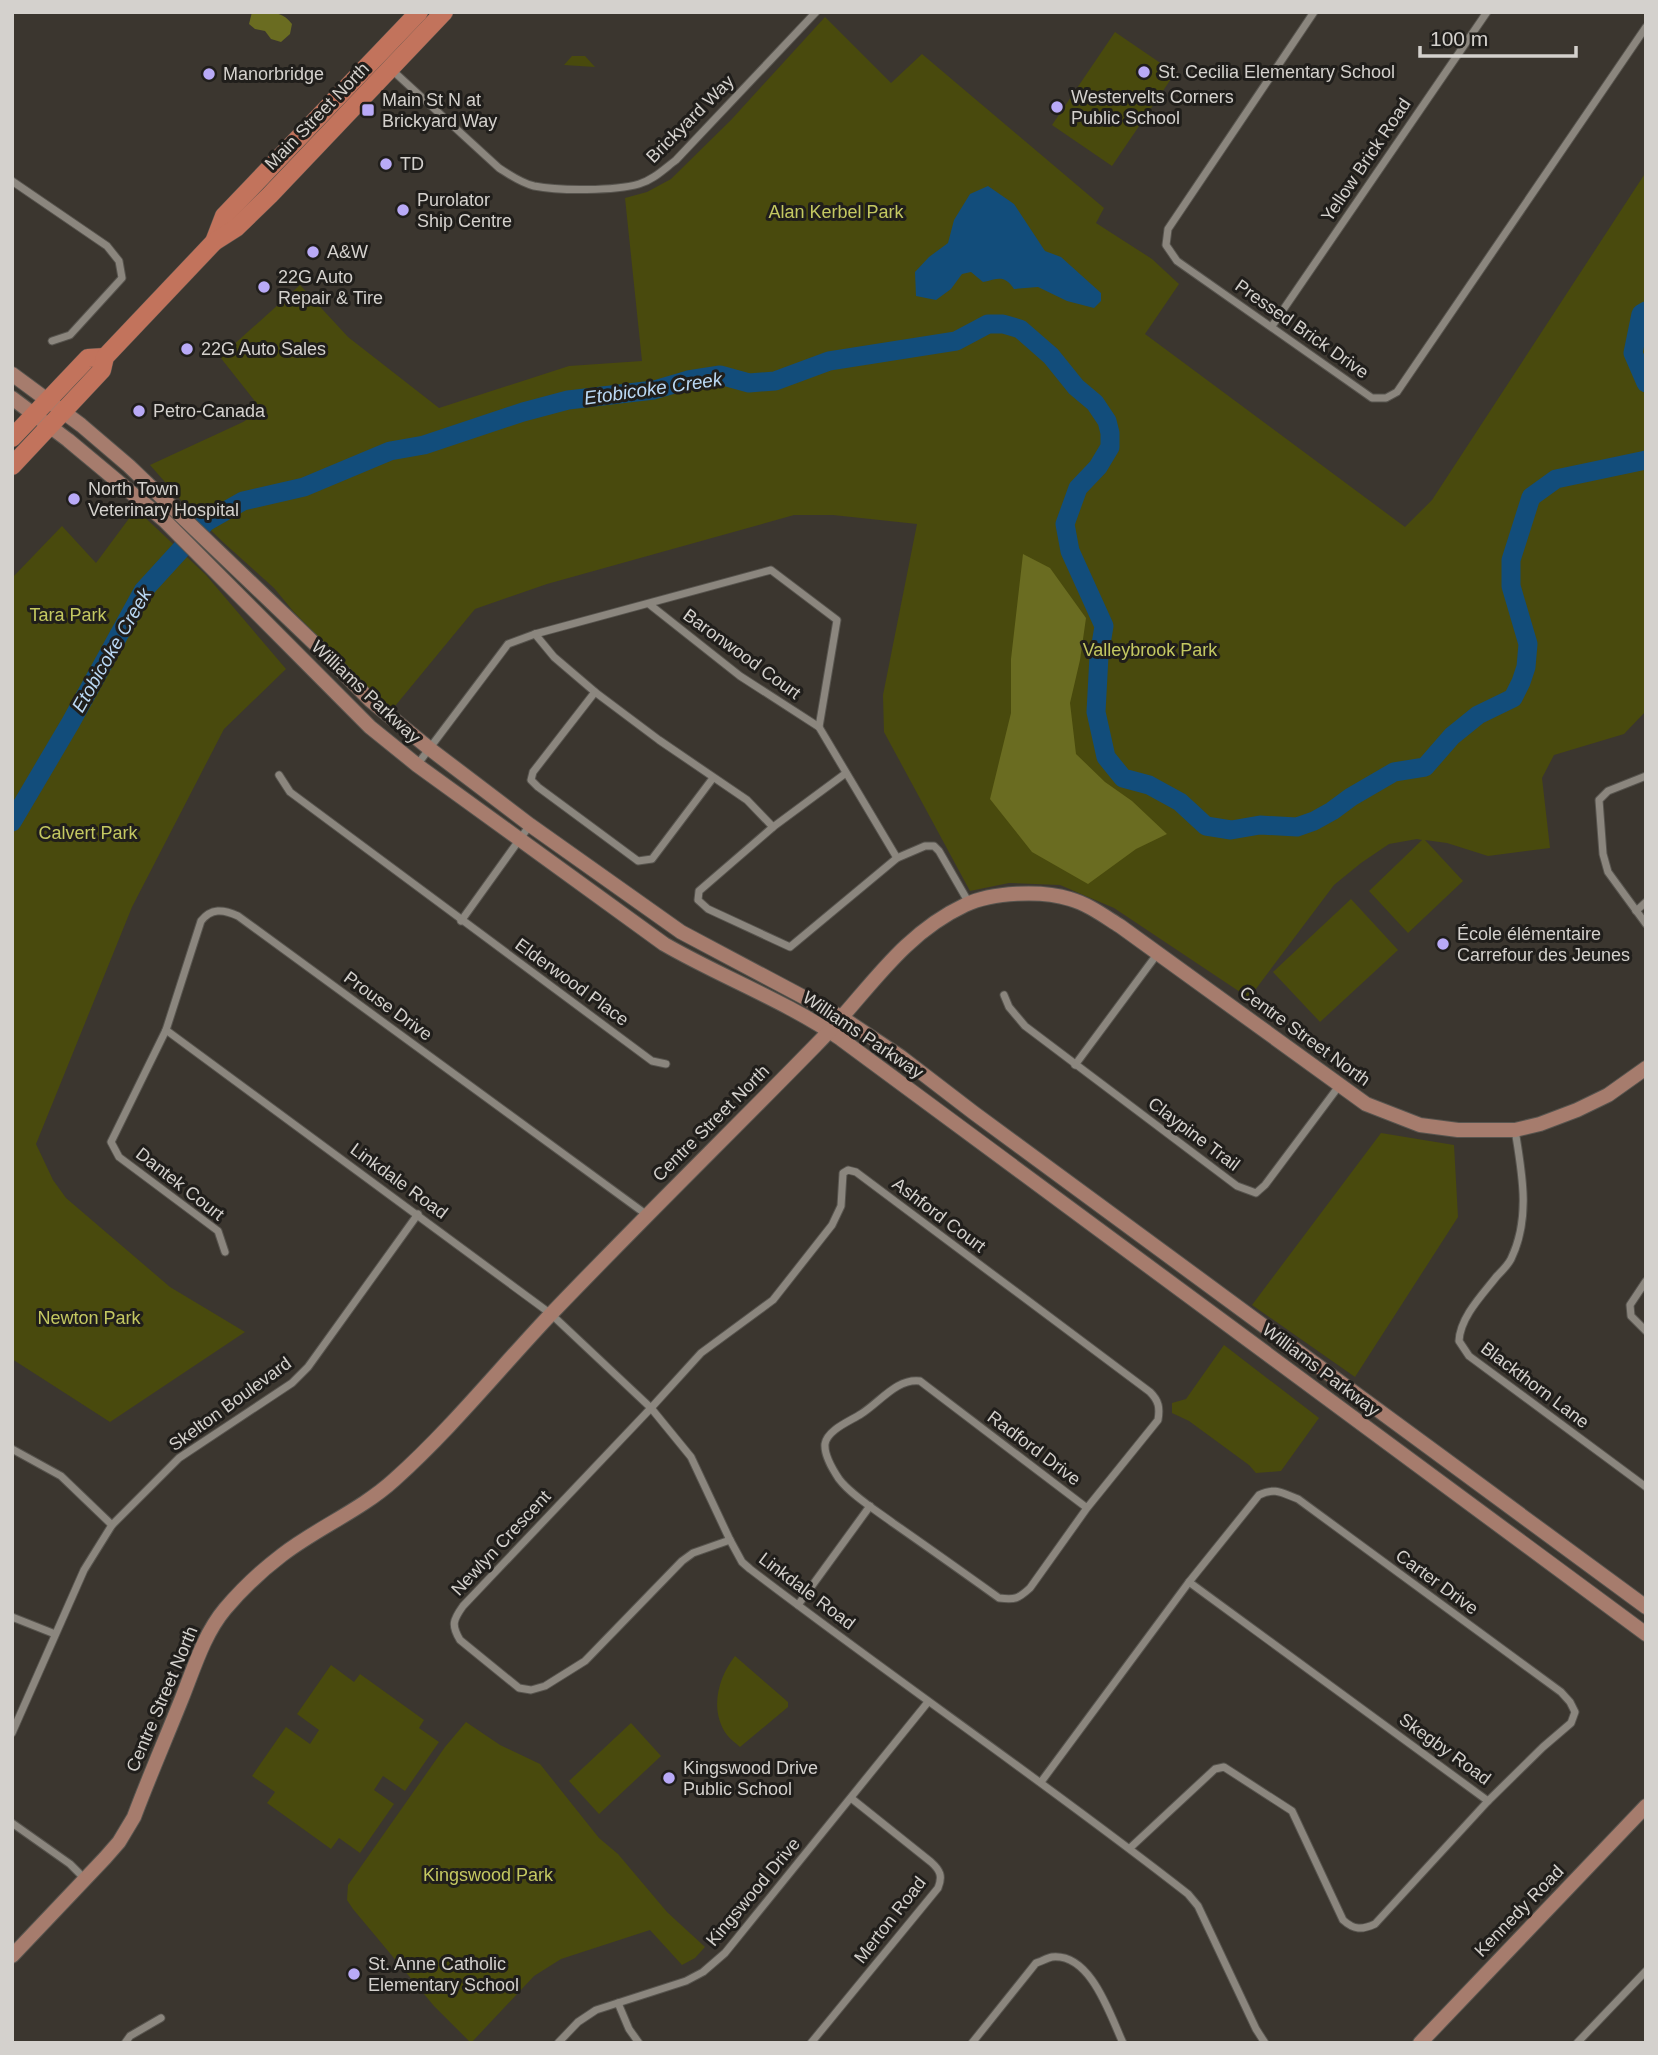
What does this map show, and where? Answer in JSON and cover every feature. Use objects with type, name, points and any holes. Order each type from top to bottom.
[{"type":"main road","name":"Main Street North","points":[[214,242],[224,216],[419,12]]},
{"type":"main road","name":"Main Street North","points":[[12,467],[102,370],[105,357],[214,242],[236,228],[444,12]]},
{"type":"main road","name":"Main Street North","points":[[12,438],[88,358],[105,357]]},
{"type":"main road","name":"Williams Parkway","points":[[12,374],[129,466],[178,512],[210,555],[370,727],[417,765],[664,943],[697,963],[830,1031],[1646,1634]]},
{"type":"main road","name":"Williams Parkway","points":[[12,398],[210,555],[316,645],[370,699],[430,749],[530,825],[681,932],[842,1017],[901,1058],[1646,1607]]},
{"type":"main road","name":"Centre Street North","points":[[12,1956],[84,1878],[95,1870],[134,1817],[204,1642],[222,1612],[283,1554],[392,1482],[441,1434],[647,1215],[830,1031],[893,957],[937,919],[970,903],[1004,896],[1031,894],[1067,898],[1083,903],[1158,953],[1366,1104],[1420,1125],[1458,1130],[1515,1130],[1540,1124],[1608,1095],[1646,1068]]},
{"type":"main road","name":"Kennedy Road","points":[[1420,2043],[1646,1807]]},
{"type":"street","name":"Brickyard Way","points":[[391,69],[499,169],[516,179],[533,186],[554,188],[618,187],[640,184],[676,160],[816,12]]},
{"type":"street","name":"Pressed Brick Drive","points":[[1314,12],[1168,229],[1166,245],[1177,261],[1372,398],[1386,398],[1397,392],[1646,27]]},
{"type":"street","name":"Yellow Brick Road","points":[[1272,326],[1487,12]]},
{"type":"street","points":[[12,181],[107,246],[119,261],[122,278],[69,335],[52,341]]},
{"type":"street","name":"Baronwood Court","points":[[417,765],[509,644],[534,634],[771,570],[837,620],[819,727]]},
{"type":"street","name":"Baronwood Court","points":[[649,604],[740,676],[819,727],[897,858]]},
{"type":"street","points":[[534,634],[554,657],[595,692],[747,800],[773,827]]},
{"type":"street","points":[[595,692],[533,772],[531,780],[638,861],[652,859],[713,778]]},
{"type":"street","points":[[846,773],[773,827],[699,891],[698,900],[708,909],[790,947],[897,858],[925,846],[934,846],[970,903]]},
{"type":"street","name":"Elderwood Place","points":[[279,775],[290,792],[461,920],[652,1061],[666,1064]]},
{"type":"street","points":[[1646,776],[1608,791],[1599,800],[1602,854],[1608,872],[1646,924]]},
{"type":"street","points":[[461,920],[530,825]]},
{"type":"street","points":[[1636,911],[1646,902]]},
{"type":"street","name":"Prouse Drive","points":[[166,1030],[201,921],[207,913],[216,910],[229,911],[647,1215]]},
{"type":"street","points":[[1075,1065],[1158,953]]},
{"type":"street","name":"Claypine Trail","points":[[1004,995],[1009,1007],[1025,1026],[1237,1186],[1256,1193],[1265,1185],[1339,1086]]},
{"type":"street","name":"Linkdale Road","points":[[166,1030],[551,1314],[651,1408],[691,1457],[742,1562],[928,1702],[1130,1848],[1188,1894],[1198,1906],[1265,2043]]},
{"type":"street","name":"Dantek Court","points":[[166,1030],[111,1142],[119,1157],[218,1231],[225,1252]]},
{"type":"street","name":"Blackthorn Lane","points":[[1515,1130],[1524,1203],[1516,1245],[1510,1261],[1462,1324],[1459,1341],[1469,1356],[1646,1487]]},
{"type":"street","name":"Ashford Court","points":[[651,1408],[701,1353],[773,1300],[832,1225],[841,1206],[843,1173],[848,1170],[856,1172],[1156,1398],[1160,1408],[1158,1420],[1087,1508]]},
{"type":"street","name":"Skelton Boulevard","points":[[12,1733],[83,1570],[112,1525],[179,1458],[292,1383],[307,1367],[418,1214]]},
{"type":"street","points":[[1646,1281],[1630,1305],[1631,1316],[1646,1331]]},
{"type":"street","name":"Radford Drive","points":[[911,1380],[920,1381],[1087,1508],[1030,1588],[1019,1598],[1010,1600],[999,1598],[870,1506],[840,1480],[827,1457],[825,1442],[831,1433],[865,1412],[902,1383],[911,1380]]},
{"type":"street","name":"Newlyn Crescent","points":[[651,1408],[463,1606],[455,1617],[454,1629],[460,1640],[519,1688],[531,1690],[545,1686],[585,1661],[682,1561],[693,1553],[730,1540]]},
{"type":"street","points":[[12,1449],[61,1476],[112,1525]]},
{"type":"street","name":"Carter Drive","points":[[1189,1582],[1259,1495],[1269,1490],[1298,1499],[1561,1692],[1570,1702],[1575,1712],[1571,1723],[1489,1801]]},
{"type":"street","points":[[798,1605],[870,1506]]},
{"type":"street","points":[[1041,1782],[1189,1582]]},
{"type":"street","name":"Skegby Road","points":[[1130,1848],[1215,1769],[1224,1768],[1292,1811],[1343,1920],[1352,1928],[1364,1929],[1375,1924],[1489,1801],[1189,1582]]},
{"type":"street","points":[[12,1617],[55,1634]]},
{"type":"street","name":"Kingswood Drive","points":[[558,2043],[578,2022],[596,2010],[686,1981],[726,1953],[928,1702]]},
{"type":"street","name":"Merton Road","points":[[811,2043],[938,1888],[941,1880],[939,1869],[851,1798]]},
{"type":"street","points":[[12,1823],[70,1864],[84,1878]]},
{"type":"street","points":[[972,2043],[1036,1963],[1051,1957],[1068,1960],[1097,1984],[1123,2043]]},
{"type":"street","points":[[1577,2043],[1646,1971]]},
{"type":"street","points":[[618,2003],[629,2029],[639,2043]]},
{"type":"street","points":[[125,2043],[130,2036],[161,2018]]},
{"type":"green space","name":"Valleybrook Park","points":[[825,17],[891,83],[922,54],[1104,208],[1096,223],[1152,259],[1179,284],[1145,334],[1405,527],[1432,500],[1646,172],[1646,711],[1624,734],[1554,755],[1542,778],[1550,848],[1488,856],[1447,843],[1425,840],[1463,881],[1408,933],[1369,891],[1422,840],[1389,844],[1334,885],[1249,998],[1114,908],[1060,885],[1009,883],[970,891],[884,732],[883,695],[917,524],[833,515],[794,515],[547,584],[475,609],[391,711],[274,588],[186,506],[150,465],[243,422],[262,410],[220,357],[300,285],[348,337],[439,408],[569,366],[642,361],[625,198],[647,192],[671,179],[731,120]]},
{"type":"green space","points":[[1115,32],[1175,73],[1112,166],[1052,125]]},
{"type":"green space","points":[[572,56],[585,56],[595,67],[564,65]]},
{"type":"green space","points":[[136,509],[206,575],[286,669],[224,729],[132,907],[36,1144],[53,1180],[66,1198],[170,1287],[245,1332],[110,1422],[12,1359],[12,578],[62,526],[96,563]]},
{"type":"green space","points":[[1351,899],[1398,950],[1320,1022],[1273,972]]},
{"type":"green space","points":[[1381,1133],[1454,1145],[1458,1217],[1355,1377],[1252,1305]]},
{"type":"green space","points":[[1224,1345],[1319,1418],[1281,1471],[1256,1473],[1189,1421],[1172,1413],[1172,1403],[1186,1399]]},
{"type":"green space","points":[[735,1656],[788,1702],[788,1707],[740,1747],[721,1725],[717,1705],[720,1684]]},
{"type":"green space","points":[[331,1665],[354,1682],[360,1674],[424,1720],[419,1728],[439,1742],[405,1791],[383,1776],[374,1790],[394,1804],[360,1853],[339,1838],[331,1849],[267,1803],[275,1792],[252,1776],[286,1727],[310,1744],[319,1730],[297,1714]]},
{"type":"green space","name":"Kingswood Park","points":[[466,1722],[500,1745],[540,1764],[599,1838],[618,1854],[667,1912],[705,1947],[695,1958],[682,1965],[650,1930],[561,1959],[534,1976],[471,2043],[434,2006],[353,1909],[347,1900],[348,1885],[445,1747]]},
{"type":"green space","points":[[631,1723],[661,1756],[599,1814],[569,1781]]},
{"type":"shaded area","points":[[252,12],[284,16],[292,24],[290,34],[281,42],[271,39],[265,31],[255,29],[249,24]]},
{"type":"shaded area","points":[[1023,554],[1050,568],[1086,618],[1070,703],[1076,754],[1167,834],[1136,849],[1088,884],[1032,852],[990,799],[1011,713],[1011,659]]},
{"type":"water","points":[[988,186],[1014,204],[1045,251],[1061,257],[1101,293],[1101,301],[1094,308],[1067,301],[1038,287],[1014,289],[1004,279],[983,282],[971,272],[962,274],[951,289],[936,300],[916,296],[915,272],[948,243],[954,220],[970,194]]},
{"type":"waterway","name":"Etobicoke Creek","points":[[1646,311],[1641,314],[1633,353],[1646,383]]},
{"type":"waterway","name":"Etobicoke Creek","points":[[12,822],[143,591],[206,522],[243,501],[304,487],[390,451],[424,445],[568,400],[654,390],[688,380],[720,375],[749,383],[775,381],[829,361],[956,341],[988,324],[1003,324],[1020,329],[1051,356],[1076,387],[1095,403],[1107,421],[1110,433],[1110,447],[1098,467],[1078,488],[1065,524],[1070,551],[1104,626],[1099,656],[1096,712],[1106,757],[1123,778],[1149,785],[1180,802],[1206,826],[1231,830],[1260,825],[1297,827],[1314,821],[1394,772],[1425,767],[1452,736],[1478,715],[1513,698],[1526,667],[1528,644],[1511,586],[1511,560],[1531,497],[1556,479],[1646,460]]},
{"type":"place","name":"St. Cecilia Elementary School","points":[[1144,72]]},
{"type":"place","name":"Manorbridge","points":[[209,74]]},
{"type":"place","name":"Westervelts Corners Public School","points":[[1057,107]]},
{"type":"place","name":"Main St N at Brickyard Way","points":[[368,110]]},
{"type":"place","name":"TD","points":[[386,164]]},
{"type":"place","name":"Purolator Ship Centre","points":[[403,210]]},
{"type":"place","name":"A&W","points":[[313,252]]},
{"type":"place","name":"22G Auto Repair & Tire","points":[[264,287]]},
{"type":"place","name":"22G Auto Sales","points":[[187,349]]},
{"type":"place","name":"Petro-Canada","points":[[139,411]]},
{"type":"place","name":"North Town Veterinary Hospital","points":[[74,499]]},
{"type":"place","name":"École élémentaire Carrefour des Jeunes","points":[[1443,944]]},
{"type":"place","name":"Kingswood Drive Public School","points":[[669,1778]]},
{"type":"place","name":"St. Anne Catholic Elementary School","points":[[354,1974]]},
{"type":"park label","name":"Alan Kerbel Park","points":[[836,212]]},
{"type":"park label","name":"Tara Park","points":[[68,615]]},
{"type":"park label","name":"Calvert Park","points":[[88,833]]},
{"type":"park label","name":"Newton Park","points":[[89,1318]]}]
